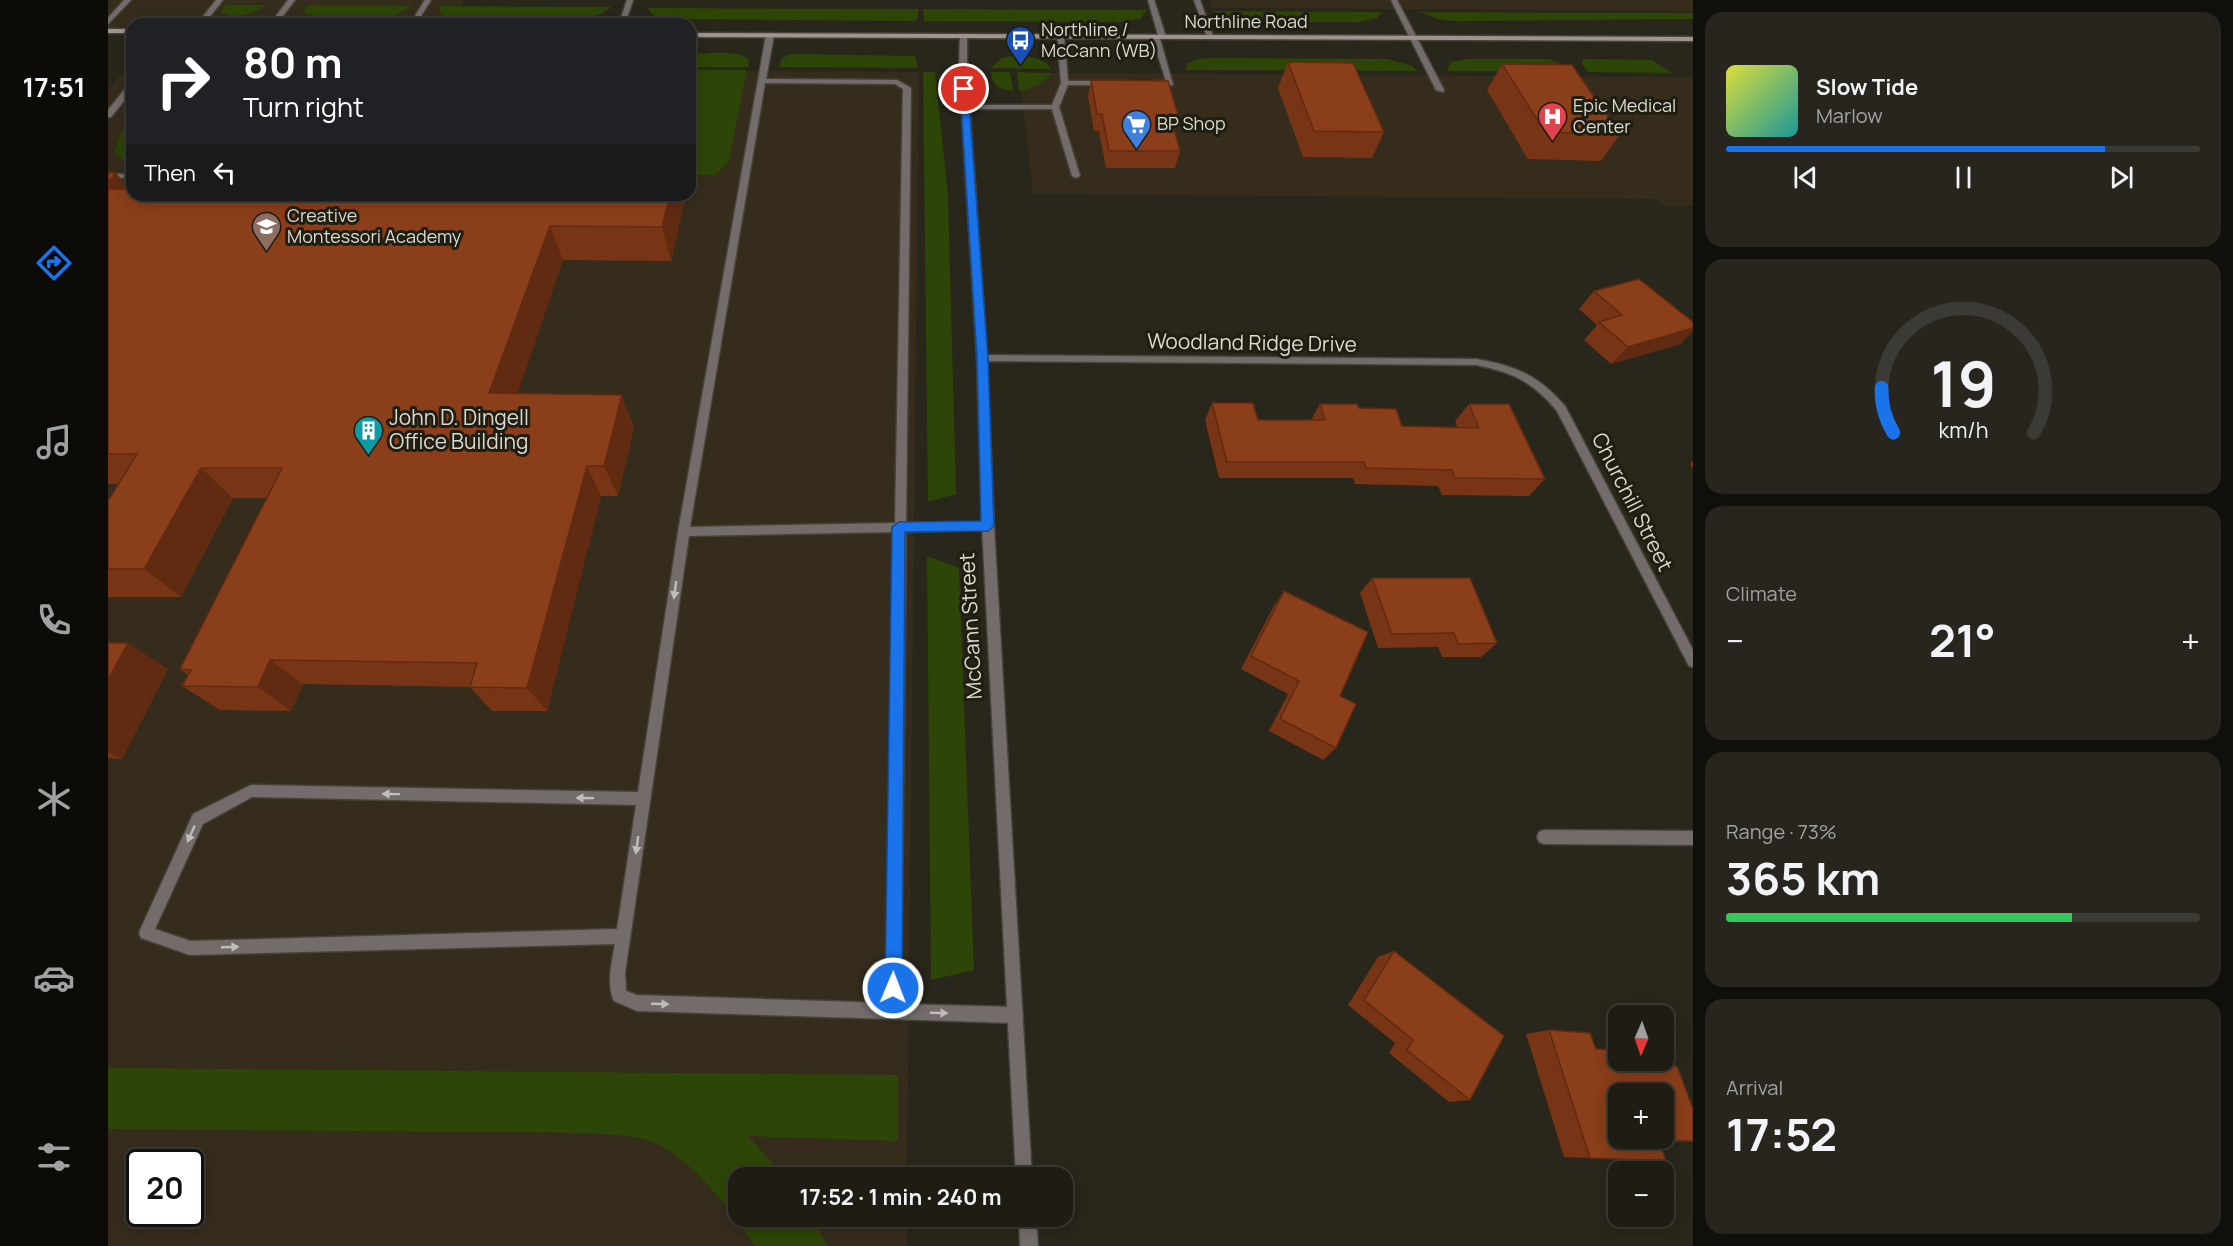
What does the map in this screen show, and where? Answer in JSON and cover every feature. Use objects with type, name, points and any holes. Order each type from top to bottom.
[{"type":"main road","points":[[108,31],[126,31]]},
{"type":"main road","name":"Northline Road","points":[[696,35],[1693,39]]},
{"type":"street","points":[[108,22],[128,0]]},
{"type":"street","points":[[205,18],[220,0]]},
{"type":"street","points":[[278,18],[292,0]]},
{"type":"street","points":[[417,18],[428,0]]},
{"type":"street","points":[[624,18],[630,0]]},
{"type":"street","points":[[1146,83],[1170,83],[1151,0]]},
{"type":"street","points":[[1197,0],[1211,37]]},
{"type":"street","points":[[1394,0],[1440,90]]},
{"type":"street","points":[[770,35],[684,532],[618,973],[619,996],[637,1003],[1015,1015]]},
{"type":"street","name":"McCann Street","points":[[963,36],[982,358],[988,526],[1023,1167]]},
{"type":"street","points":[[1060,36],[1065,83],[1055,107],[1076,176]]},
{"type":"street","points":[[762,81],[897,82],[907,88],[893,1011]]},
{"type":"street","points":[[1065,83],[1111,83]]},
{"type":"street","points":[[108,115],[126,93]]},
{"type":"street","points":[[966,107],[1055,107]]},
{"type":"street","points":[[108,176],[126,176]]},
{"type":"street","name":"Woodland Ridge Drive","points":[[982,358],[1476,363],[1519,372]]},
{"type":"street","name":"Churchill Street","points":[[1519,372],[1549,393],[1561,409],[1693,662]]},
{"type":"street","points":[[684,532],[988,526]]},
{"type":"street","points":[[624,936],[190,948],[146,933],[198,819],[251,791],[644,799]]},
{"type":"street","points":[[1544,837],[1693,838]]},
{"type":"street","points":[[1028,1227],[1029,1246]]},
{"type":"shaded area","points":[[108,0],[465,0],[454,18],[126,18],[126,31],[108,31]]},
{"type":"shaded area","points":[[1209,0],[1693,0],[1693,11],[1212,8]]},
{"type":"shaded area","points":[[126,69],[126,201],[696,201],[696,71],[919,72],[907,1167],[728,1167],[728,1227],[907,1227],[907,1246],[108,1246],[108,89]]},
{"type":"shaded area","points":[[1019,73],[1693,77],[1693,206],[1664,206],[1658,199],[1033,194]]},
{"type":"green space","points":[[225,5],[266,5],[250,14],[232,16],[221,12]]},
{"type":"green space","points":[[306,6],[412,6],[393,17],[313,16],[304,13]]},
{"type":"green space","points":[[439,6],[612,7],[599,15],[581,18],[446,17],[440,12]]},
{"type":"green space","points":[[647,8],[918,9],[916,21],[696,19],[653,15]]},
{"type":"green space","points":[[923,9],[1147,10],[1140,19],[1123,22],[924,21]]},
{"type":"green space","points":[[1212,11],[1382,12],[1377,18],[1358,22],[1240,22],[1225,20]]},
{"type":"green space","points":[[1420,12],[1693,13],[1693,19],[1454,21],[1438,19]]},
{"type":"green space","points":[[696,54],[736,54],[749,59],[748,67],[696,67]]},
{"type":"green space","points":[[791,54],[915,56],[918,68],[779,67],[782,58]]},
{"type":"green space","points":[[1013,56],[1039,59],[1051,69],[990,68],[1002,58]]},
{"type":"green space","points":[[1197,59],[1388,59],[1412,66],[1418,71],[1186,70],[1187,64]]},
{"type":"green space","points":[[1467,59],[1550,59],[1562,65],[1568,72],[1447,71],[1451,62]]},
{"type":"green space","points":[[1583,59],[1652,60],[1672,73],[1588,72],[1582,64]]},
{"type":"green space","points":[[696,70],[747,70],[729,161],[715,175],[696,175]]},
{"type":"green space","points":[[923,72],[935,72],[948,195],[956,494],[928,502]]},
{"type":"green space","points":[[991,72],[1010,72],[1013,91],[997,86]]},
{"type":"green space","points":[[1017,72],[1052,73],[1037,85],[1019,91]]},
{"type":"green space","points":[[126,128],[126,161],[115,152],[121,133]]},
{"type":"green space","points":[[927,556],[959,568],[974,970],[931,980]]},
{"type":"green space","points":[[108,1068],[898,1075],[898,1141],[748,1136],[776,1167],[728,1167],[728,1208],[683,1161],[669,1150],[640,1138],[591,1133],[108,1129]]},
{"type":"green space","points":[[742,1227],[817,1227],[828,1246],[755,1246]]},
{"type":"building","points":[[1288,62],[1353,63],[1384,132],[1314,131]]},
{"type":"building","points":[[1502,64],[1572,65],[1620,134],[1545,132]]},
{"type":"building","points":[[1091,80],[1168,81],[1178,115],[1170,114],[1180,151],[1109,151],[1102,114],[1097,114]]},
{"type":"building","points":[[108,173],[116,173],[108,182]]},
{"type":"building","name":"John D. Dingell Office Building","points":[[108,189],[126,189],[126,201],[668,201],[662,227],[550,226],[489,393],[622,395],[604,466],[587,466],[527,688],[470,687],[477,663],[270,660],[258,687],[182,686],[191,670],[180,669],[282,468],[201,468],[144,569],[108,569],[108,501],[137,454],[108,454]]},
{"type":"building","points":[[1639,279],[1693,322],[1693,328],[1628,347],[1599,322],[1622,315],[1594,291]]},
{"type":"building","points":[[1212,403],[1253,403],[1258,420],[1325,420],[1320,404],[1357,404],[1359,408],[1396,409],[1402,426],[1479,428],[1469,404],[1509,404],[1545,479],[1455,478],[1452,470],[1366,468],[1364,462],[1227,462]]},
{"type":"building","points":[[1372,578],[1470,578],[1497,643],[1458,644],[1454,633],[1392,634]]},
{"type":"building","points":[[1284,591],[1368,632],[1340,696],[1356,704],[1336,748],[1280,719],[1299,681],[1251,656]]},
{"type":"building","points":[[108,643],[128,643],[108,680]]},
{"type":"building","points":[[1394,951],[1504,1036],[1470,1100],[1407,1050],[1413,1040],[1364,1000]]},
{"type":"building","points":[[1549,1030],[1590,1033],[1596,1049],[1608,1050],[1608,1071],[1674,1071],[1674,1066],[1677,1066],[1693,1109],[1693,1141],[1674,1140],[1674,1083],[1608,1083],[1608,1149],[1662,1149],[1666,1161],[1590,1158]]},
{"type":"place","name":"Northline / McCann (WB)","points":[[1020,66]]},
{"type":"place","name":"Epic Medical Center","points":[[1552,142]]},
{"type":"place","name":"BP Shop","points":[[1136,150]]},
{"type":"place","name":"Creative Montessori Academy","points":[[266,252]]},
{"type":"place","name":"John D. Dingell Office Building","points":[[368,456]]},
{"type":"route","points":[[893,988],[899,527],[988,526],[982,358],[964,89]]}]
